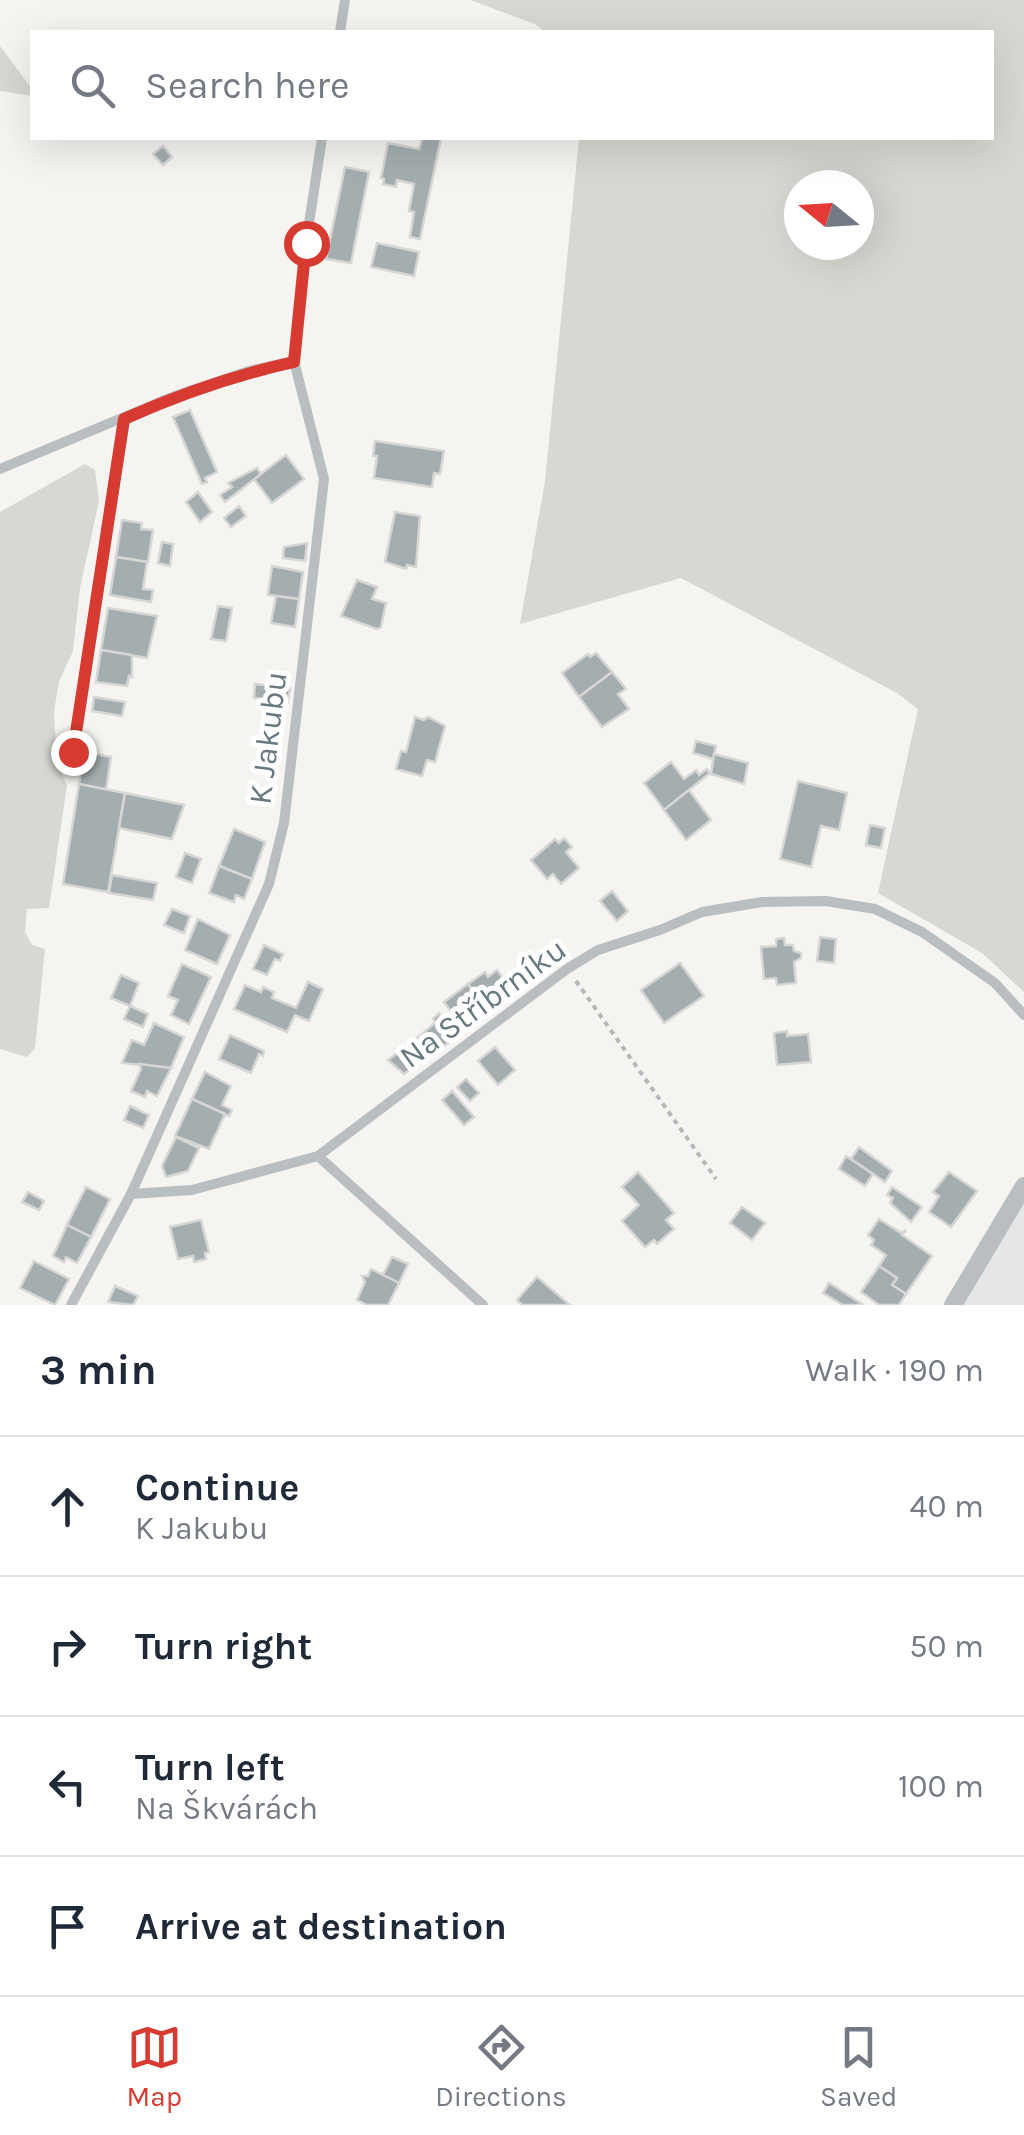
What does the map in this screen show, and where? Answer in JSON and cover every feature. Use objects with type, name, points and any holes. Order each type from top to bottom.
[{"type":"street","points":[[340,30],[345,0]]},
{"type":"street","name":"K Jakubu","points":[[71,1305],[132,1194],[269,884],[284,823],[324,479],[294,362],[322,140]]},
{"type":"street","points":[[0,469],[172,397],[294,362]]},
{"type":"street","points":[[73,752],[124,419]]},
{"type":"street","name":"Na Stříbrníku","points":[[132,1194],[192,1190],[318,1156],[568,969],[598,950],[702,912],[762,902],[826,900],[874,909],[922,932],[994,983],[1024,1015]]},
{"type":"street","points":[[318,1156],[483,1305]]},
{"type":"street","points":[[953,1305],[1024,1186]]},
{"type":"path","points":[[568,969],[716,1179]]},
{"type":"shaded area","points":[[470,0],[1024,0],[1024,992],[982,953],[878,893],[918,709],[897,693],[681,578],[520,624],[545,481],[579,140],[994,140],[994,30],[542,30]]},
{"type":"shaded area","points":[[0,46],[30,86],[30,96],[0,91]]},
{"type":"shaded area","points":[[85,464],[95,470],[99,501],[80,588],[73,651],[59,681],[54,712],[57,764],[67,785],[49,908],[27,909],[25,932],[32,945],[45,949],[35,1048],[27,1057],[0,1049],[0,512]]},
{"type":"shaded area","points":[[1024,1186],[1024,1305],[953,1305]]},
{"type":"building","points":[[421,140],[441,140],[420,239],[410,237],[414,184],[397,180],[396,187],[383,184],[381,178],[388,143],[419,149]]},
{"type":"building","points":[[163,146],[172,157],[163,165],[153,154]]},
{"type":"building","points":[[345,167],[369,172],[351,263],[326,259]]},
{"type":"building","points":[[377,243],[419,252],[414,276],[371,267]]},
{"type":"building","points":[[190,410],[217,472],[202,484],[173,417]]},
{"type":"building","points":[[375,441],[444,451],[440,474],[434,473],[432,487],[374,478]]},
{"type":"building","points":[[286,455],[304,479],[272,503],[254,479]]},
{"type":"building","points":[[257,468],[261,474],[225,502],[220,495],[232,487],[228,483]]},
{"type":"building","points":[[198,492],[212,512],[200,522],[186,502]]},
{"type":"building","points":[[239,506],[246,516],[231,527],[224,518]]},
{"type":"building","points":[[395,512],[420,516],[416,567],[407,565],[406,569],[385,562]]},
{"type":"building","points":[[122,520],[142,523],[141,529],[153,530],[148,562],[116,557]]},
{"type":"building","points":[[162,542],[173,544],[170,566],[158,563]]},
{"type":"building","points":[[307,543],[305,561],[283,558],[284,547]]},
{"type":"building","points":[[116,557],[147,562],[143,589],[153,590],[151,602],[110,595]]},
{"type":"building","points":[[272,566],[303,572],[299,599],[268,595]]},
{"type":"building","points":[[357,580],[377,587],[372,599],[386,603],[381,627],[377,629],[341,616]]},
{"type":"building","points":[[276,596],[299,599],[295,627],[271,623]]},
{"type":"building","points":[[218,606],[232,608],[226,641],[211,639]]},
{"type":"building","points":[[108,608],[157,616],[147,658],[101,650]]},
{"type":"building","points":[[101,650],[132,655],[132,677],[129,676],[127,686],[96,682]]},
{"type":"building","points":[[596,653],[612,672],[579,697],[562,673],[588,654],[590,657]]},
{"type":"building","points":[[612,672],[626,689],[618,694],[629,709],[602,727],[579,697]]},
{"type":"building","points":[[255,684],[290,688],[288,702],[254,698]]},
{"type":"building","points":[[94,697],[125,702],[122,716],[92,711]]},
{"type":"building","points":[[415,717],[428,717],[445,726],[435,762],[427,760],[422,776],[396,769],[401,751],[406,752]]},
{"type":"building","points":[[696,741],[716,746],[713,759],[693,753]]},
{"type":"building","points":[[85,752],[111,757],[106,790],[79,784]]},
{"type":"building","points":[[714,754],[748,763],[744,784],[711,774]]},
{"type":"building","points":[[671,762],[684,779],[696,770],[699,775],[707,769],[710,773],[664,810],[644,783]]},
{"type":"building","points":[[798,781],[847,793],[839,830],[821,826],[811,867],[780,859]]},
{"type":"building","points":[[79,784],[125,793],[108,892],[63,884]]},
{"type":"building","points":[[689,790],[711,820],[686,840],[664,810]]},
{"type":"building","points":[[125,793],[184,805],[172,839],[119,828]]},
{"type":"building","points":[[870,825],[885,828],[881,848],[866,845]]},
{"type":"building","points":[[234,829],[265,842],[252,879],[219,866]]},
{"type":"building","points":[[564,838],[572,847],[566,852],[579,868],[561,884],[553,874],[547,879],[531,860],[555,839],[559,843]]},
{"type":"building","points":[[185,853],[201,859],[192,883],[176,877]]},
{"type":"building","points":[[219,866],[252,879],[244,899],[236,895],[234,902],[209,893]]},
{"type":"building","points":[[112,875],[157,883],[153,900],[109,893]]},
{"type":"building","points":[[612,891],[628,911],[617,921],[600,901]]},
{"type":"building","points":[[172,909],[190,916],[184,933],[164,925]]},
{"type":"building","points":[[198,919],[230,935],[217,964],[185,950]]},
{"type":"building","points":[[820,937],[836,939],[834,963],[817,961]]},
{"type":"building","points":[[784,938],[785,945],[793,945],[801,958],[794,962],[796,983],[777,985],[776,978],[764,979],[761,947],[776,946],[776,939]]},
{"type":"building","points":[[264,945],[283,954],[280,961],[275,959],[267,975],[253,969]]},
{"type":"building","points":[[680,963],[704,996],[664,1023],[641,990]]},
{"type":"building","points":[[182,964],[211,977],[189,1024],[171,1015],[178,1000],[168,996]]},
{"type":"building","points":[[497,970],[511,989],[502,996],[505,1000],[489,1013],[468,984],[485,972],[488,977]]},
{"type":"building","points":[[121,975],[139,983],[130,1006],[111,998]]},
{"type":"building","points":[[308,982],[323,989],[309,1021],[295,1015],[287,1032],[234,1009],[245,985],[261,992],[263,987],[274,992],[272,998],[296,1008]]},
{"type":"building","points":[[468,984],[489,1013],[465,1030],[444,1002]]},
{"type":"building","points":[[130,1006],[148,1014],[143,1027],[124,1019]]},
{"type":"building","points":[[439,1013],[458,1036],[426,1058],[414,1041],[436,1022],[433,1019]]},
{"type":"building","points":[[154,1023],[184,1037],[171,1068],[122,1063],[132,1040],[144,1045]]},
{"type":"building","points":[[787,1031],[787,1036],[808,1034],[811,1062],[777,1065],[774,1033]]},
{"type":"building","points":[[230,1035],[264,1051],[251,1073],[219,1059]]},
{"type":"building","points":[[414,1041],[426,1058],[404,1074],[388,1060]]},
{"type":"building","points":[[495,1047],[515,1070],[498,1085],[478,1061]]},
{"type":"building","points":[[139,1064],[171,1068],[157,1096],[147,1091],[145,1097],[131,1091],[141,1069]]},
{"type":"building","points":[[205,1072],[231,1086],[222,1105],[232,1110],[229,1116],[192,1099]]},
{"type":"building","points":[[466,1079],[479,1093],[470,1101],[457,1087]]},
{"type":"building","points":[[452,1091],[474,1117],[464,1125],[442,1100]]},
{"type":"building","points":[[192,1099],[225,1114],[209,1149],[175,1136]]},
{"type":"building","points":[[130,1106],[149,1115],[143,1128],[124,1120]]},
{"type":"building","points":[[176,1137],[199,1148],[188,1171],[166,1177],[162,1166]]},
{"type":"building","points":[[859,1147],[892,1171],[885,1182],[851,1159]]},
{"type":"building","points":[[846,1156],[873,1174],[865,1186],[839,1169]]},
{"type":"building","points":[[638,1172],[674,1213],[666,1220],[674,1229],[657,1244],[654,1240],[645,1247],[622,1221],[639,1205],[622,1187]]},
{"type":"building","points":[[949,1172],[977,1191],[951,1227],[929,1212],[939,1196],[933,1192]]},
{"type":"building","points":[[86,1187],[110,1199],[91,1237],[67,1225]]},
{"type":"building","points":[[892,1187],[922,1207],[911,1222],[890,1203],[893,1198],[887,1195]]},
{"type":"building","points":[[28,1192],[44,1201],[39,1210],[22,1202]]},
{"type":"building","points":[[742,1207],[765,1223],[752,1240],[730,1223]]},
{"type":"building","points":[[879,1219],[901,1233],[906,1230],[902,1235],[932,1256],[906,1294],[892,1285],[897,1278],[879,1266],[886,1255],[871,1245],[874,1240],[868,1235]]},
{"type":"building","points":[[201,1220],[209,1252],[205,1253],[206,1259],[178,1259],[170,1227]]},
{"type":"building","points":[[67,1225],[91,1237],[77,1263],[53,1256]]},
{"type":"building","points":[[392,1257],[408,1264],[399,1283],[383,1275]]},
{"type":"building","points":[[34,1261],[69,1279],[55,1305],[20,1288]]},
{"type":"building","points":[[879,1266],[897,1278],[892,1285],[906,1294],[899,1305],[879,1305],[861,1292]]},
{"type":"building","points":[[371,1269],[399,1283],[388,1305],[367,1305],[357,1300],[365,1282],[362,1276],[368,1276]]},
{"type":"building","points":[[537,1277],[570,1305],[522,1305],[517,1300]]},
{"type":"building","points":[[829,1283],[862,1304],[843,1305],[823,1293]]},
{"type":"building","points":[[115,1286],[138,1296],[133,1305],[108,1302]]},
{"type":"route","points":[[73,752],[124,419],[172,397],[294,362],[306,243]]}]
